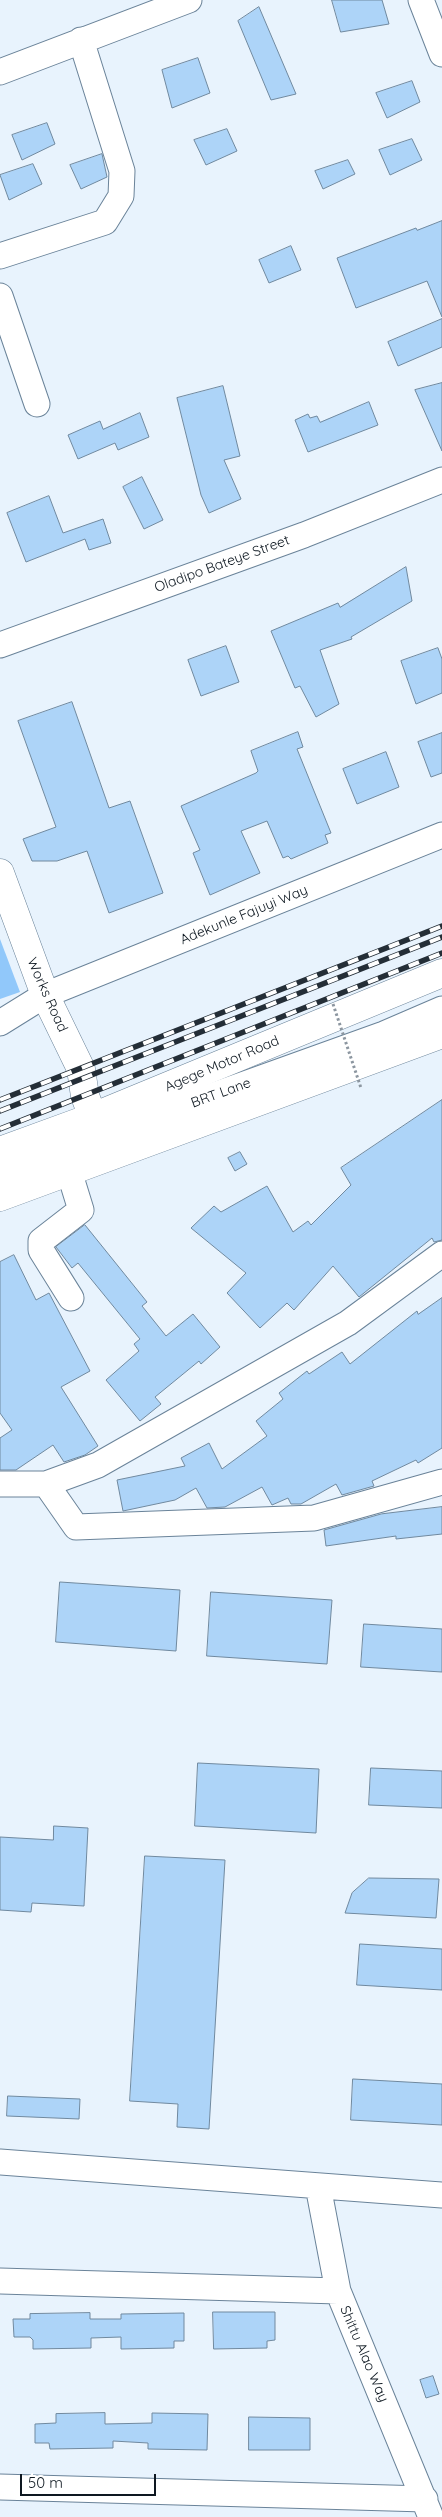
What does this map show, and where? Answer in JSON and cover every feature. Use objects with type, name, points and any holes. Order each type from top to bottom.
[{"type":"main road","name":"Works Road","points":[[0,873],[45,995],[81,1069],[85,1096],[93,1117]]},
{"type":"main road","name":"Agege Motor Road","points":[[0,1151],[93,1117],[442,973]]},
{"type":"main road","points":[[0,1196],[442,1034]]},
{"type":"street","points":[[0,72],[189,0]]},
{"type":"street","points":[[421,0],[442,54]]},
{"type":"street","points":[[0,256],[105,222],[122,196],[122,170],[81,40]]},
{"type":"street","points":[[0,296],[37,404]]},
{"type":"street","name":"Oladipo Bateye Street","points":[[0,645],[304,535],[442,480]]},
{"type":"street","name":"Adekunle Fajuyi Way","points":[[0,1023],[45,995],[442,835]]},
{"type":"street","name":"BRT Lane","points":[[0,1177],[164,1113],[384,1034],[442,1009]]},
{"type":"street","points":[[69,1170],[81,1210],[40,1240],[41,1250],[71,1298]]},
{"type":"street","points":[[0,1484],[46,1484],[98,1465],[348,1323],[442,1254]]},
{"type":"street","points":[[46,1484],[76,1527],[314,1518],[442,1482]]},
{"type":"street","points":[[0,2162],[318,2186],[436,2197]]},
{"type":"street","name":"Shittu Alao Way","points":[[318,2186],[338,2291],[428,2508]]},
{"type":"street","points":[[0,2281],[338,2291]]},
{"type":"street","points":[[0,2487],[428,2508]]},
{"type":"path","points":[[333,1004],[361,1088]]},
{"type":"shaded area","points":[[0,939],[20,992],[0,999]]},
{"type":"building","points":[[332,0],[382,0],[389,24],[341,32]]},
{"type":"building","points":[[259,7],[296,94],[271,100],[238,21]]},
{"type":"building","points":[[198,58],[210,93],[172,108],[162,70]]},
{"type":"building","points":[[412,81],[420,102],[387,118],[376,93]]},
{"type":"building","points":[[47,123],[55,144],[22,160],[12,135]]},
{"type":"building","points":[[227,129],[237,151],[206,165],[194,140]]},
{"type":"building","points":[[412,139],[422,160],[390,175],[379,150]]},
{"type":"building","points":[[102,154],[107,177],[81,189],[70,165]]},
{"type":"building","points":[[348,160],[355,174],[323,189],[315,171]]},
{"type":"building","points":[[33,164],[42,184],[9,200],[0,175]]},
{"type":"building","points":[[442,221],[442,317],[427,281],[356,308],[337,258],[416,228],[417,230]]},
{"type":"building","points":[[291,246],[301,270],[269,283],[259,260]]},
{"type":"building","points":[[442,319],[442,347],[398,366],[388,342]]},
{"type":"building","points":[[442,383],[442,451],[415,390]]},
{"type":"building","points":[[223,386],[240,456],[224,460],[241,499],[209,513],[201,495],[177,398]]},
{"type":"building","points":[[369,402],[378,425],[308,452],[295,420],[308,414],[310,418],[317,416],[320,422]]},
{"type":"building","points":[[140,413],[149,437],[118,450],[115,443],[78,459],[68,435],[100,421],[103,429]]},
{"type":"building","points":[[142,477],[163,520],[144,529],[123,487]]},
{"type":"building","points":[[49,496],[63,533],[103,519],[111,543],[89,550],[85,539],[26,562],[7,513]]},
{"type":"building","points":[[406,567],[412,601],[351,637],[352,639],[320,650],[339,704],[316,717],[300,686],[295,688],[271,631],[338,603],[340,607]]},
{"type":"building","points":[[226,646],[239,682],[201,696],[188,660]]},
{"type":"building","points":[[438,648],[442,659],[442,693],[416,704],[401,661]]},
{"type":"building","points":[[72,702],[109,808],[130,801],[163,893],[109,913],[87,851],[57,861],[32,861],[23,839],[56,827],[18,721]]},
{"type":"building","points":[[298,732],[303,747],[297,749],[331,833],[325,835],[328,843],[291,859],[288,856],[283,858],[267,821],[241,831],[260,873],[210,895],[193,853],[200,850],[181,806],[256,773],[258,771],[251,751]]},
{"type":"building","points":[[442,733],[442,773],[431,777],[418,742]]},
{"type":"building","points":[[386,752],[399,787],[357,804],[343,769]]},
{"type":"building","points":[[442,1100],[442,1240],[434,1242],[432,1238],[359,1297],[333,1266],[294,1310],[287,1303],[260,1328],[227,1293],[246,1273],[191,1228],[214,1206],[221,1212],[267,1186],[293,1232],[308,1221],[311,1225],[351,1185],[341,1168]]},
{"type":"building","points":[[240,1152],[247,1164],[235,1171],[228,1158]]},
{"type":"building","points":[[85,1225],[147,1302],[142,1306],[166,1336],[193,1314],[220,1347],[201,1364],[199,1361],[155,1397],[161,1404],[140,1421],[106,1380],[139,1351],[134,1344],[140,1339],[78,1263],[72,1268],[56,1247]]},
{"type":"building","points":[[14,1255],[36,1300],[49,1293],[90,1371],[61,1387],[98,1446],[85,1455],[64,1462],[53,1445],[16,1470],[0,1470],[0,1438],[12,1430],[0,1413],[0,1262]]},
{"type":"building","points":[[442,1298],[442,1448],[418,1463],[416,1460],[372,1481],[374,1486],[342,1495],[336,1484],[301,1504],[291,1504],[288,1498],[272,1505],[262,1487],[225,1507],[207,1508],[196,1488],[175,1500],[123,1511],[117,1480],[185,1466],[181,1458],[209,1443],[222,1469],[267,1436],[256,1421],[283,1399],[279,1393],[307,1371],[309,1374],[342,1352],[350,1364],[417,1311],[418,1314]]},
{"type":"building","points":[[442,1507],[442,1534],[396,1539],[396,1536],[326,1546],[324,1530],[381,1514]]},
{"type":"building","points":[[60,1582],[180,1590],[176,1651],[56,1642]]},
{"type":"building","points":[[211,1592],[332,1600],[327,1664],[207,1656]]},
{"type":"building","points":[[364,1624],[442,1629],[442,1672],[361,1667]]},
{"type":"building","points":[[198,1763],[319,1769],[316,1833],[195,1826]]},
{"type":"building","points":[[371,1768],[442,1771],[442,1808],[369,1805]]},
{"type":"building","points":[[54,1826],[88,1828],[84,1906],[32,1903],[31,1912],[0,1910],[0,1837],[53,1840]]},
{"type":"building","points":[[145,1856],[225,1860],[209,2129],[177,2127],[178,2104],[130,2101]]},
{"type":"building","points":[[369,1878],[439,1879],[436,1918],[345,1913],[352,1893]]},
{"type":"building","points":[[360,1944],[442,1949],[442,1990],[357,1985]]},
{"type":"building","points":[[353,2079],[442,2084],[442,2125],[351,2120]]},
{"type":"building","points":[[8,2096],[80,2099],[79,2119],[7,2116]]},
{"type":"building","points":[[213,2312],[275,2312],[275,2340],[267,2341],[267,2348],[214,2349]]},
{"type":"building","points":[[90,2313],[90,2319],[121,2319],[121,2314],[184,2313],[184,2341],[174,2341],[174,2348],[121,2349],[121,2337],[91,2338],[91,2348],[33,2349],[33,2340],[30,2337],[14,2337],[13,2319],[30,2319],[30,2314]]},
{"type":"building","points":[[433,2376],[439,2394],[426,2398],[420,2380]]},
{"type":"building","points":[[105,2413],[105,2424],[152,2423],[152,2413],[208,2414],[207,2450],[148,2449],[148,2443],[113,2441],[113,2448],[50,2449],[49,2443],[35,2443],[35,2424],[56,2423],[56,2414]]},
{"type":"building","points":[[249,2417],[310,2418],[310,2450],[249,2450]]},
{"type":"railway","points":[[0,1100],[442,926]]},
{"type":"railway","points":[[0,1111],[442,937]]},
{"type":"railway","points":[[0,1129],[442,953]]}]
